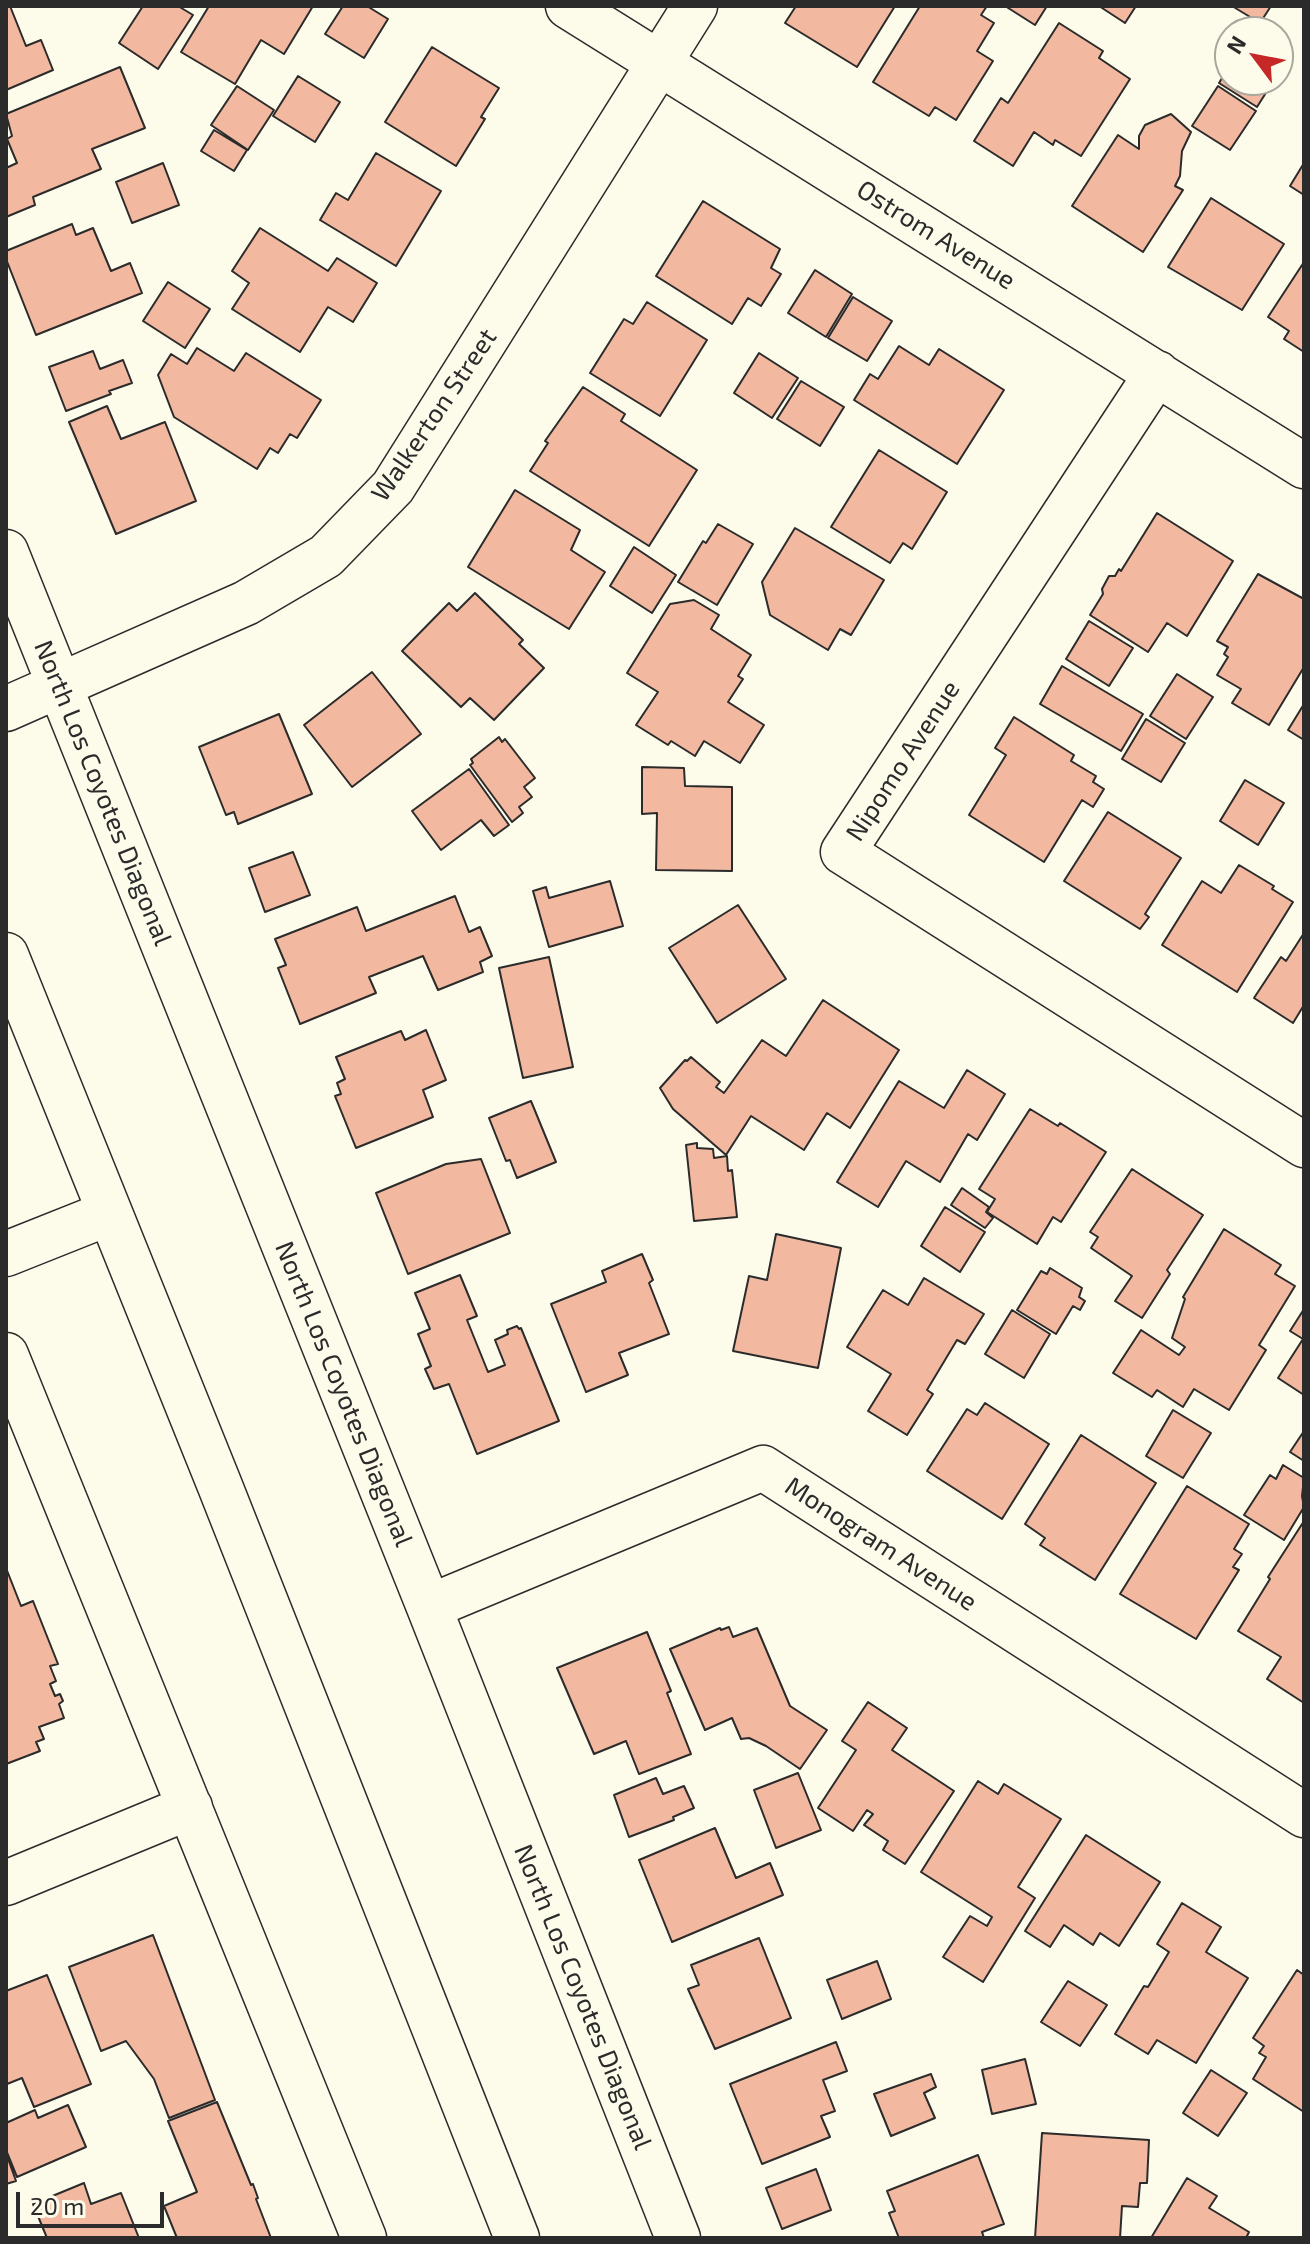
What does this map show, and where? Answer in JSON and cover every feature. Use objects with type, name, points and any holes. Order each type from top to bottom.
[{"type":"street","name":"Ostrom Avenue","points":[[568,6],[1304,466]]},
{"type":"street","name":"Walkerton Street","points":[[6,709],[246,603],[326,556],[393,487],[695,6]]},
{"type":"street","name":"Nipomo Avenue","points":[[1157,373],[843,852],[1304,1145]]},
{"type":"street","name":"North Los Coyotes Diagonal","points":[[6,552],[678,2238]]},
{"type":"street","points":[[6,955],[517,2238]]},
{"type":"street","points":[[6,1254],[109,1213]]},
{"type":"street","points":[[6,1355],[364,2238]]},
{"type":"street","name":"Monogram Avenue","points":[[429,1607],[763,1468],[1304,1815]]},
{"type":"street","points":[[6,1883],[190,1807]]},
{"type":"building","points":[[6,6],[10,6],[26,46],[41,40],[53,70],[6,90]]},
{"type":"building","points":[[143,6],[178,6],[193,15],[158,69],[119,43]]},
{"type":"building","points":[[209,6],[313,6],[284,54],[261,40],[235,84],[181,52]]},
{"type":"building","points":[[343,6],[367,6],[388,19],[364,58],[325,34]]},
{"type":"building","points":[[796,6],[895,6],[857,67],[785,23]]},
{"type":"building","points":[[920,6],[987,6],[981,15],[994,23],[977,51],[993,61],[956,120],[935,107],[929,116],[873,82]]},
{"type":"building","points":[[1005,6],[1047,6],[1035,25]]},
{"type":"building","points":[[1099,6],[1136,6],[1125,23]]},
{"type":"building","points":[[1232,6],[1271,6],[1265,16],[1248,16]]},
{"type":"building","points":[[1059,23],[1103,51],[1099,58],[1130,79],[1081,156],[1055,140],[1053,145],[1034,132],[1013,166],[974,141],[1001,98],[1008,103]]},
{"type":"building","points":[[432,47],[499,88],[481,117],[485,119],[456,166],[385,122]]},
{"type":"building","points":[[120,67],[145,128],[92,149],[101,169],[33,197],[35,205],[6,217],[6,168],[17,163],[7,139],[12,136],[6,114]]},
{"type":"building","points":[[298,76],[340,102],[315,142],[273,116]]},
{"type":"building","points":[[237,86],[274,110],[248,150],[211,125]]},
{"type":"building","points":[[1214,92],[1214,96],[1233,96],[1256,111],[1230,150],[1192,126]]},
{"type":"building","points":[[1240,96],[1264,96],[1257,107]]},
{"type":"building","points":[[1171,114],[1191,132],[1182,151],[1180,176],[1175,186],[1183,190],[1143,252],[1072,206],[1118,135],[1139,149],[1139,136],[1145,125]]},
{"type":"building","points":[[214,130],[247,150],[234,171],[201,151]]},
{"type":"building","points":[[376,153],[441,191],[396,266],[320,220],[336,193],[348,200]]},
{"type":"building","points":[[163,163],[179,205],[132,223],[116,182]]},
{"type":"building","points":[[1304,163],[1304,195],[1290,186]]},
{"type":"building","points":[[1211,198],[1284,244],[1242,310],[1168,267]]},
{"type":"building","points":[[703,201],[780,249],[771,268],[781,274],[761,306],[748,298],[732,324],[656,276]]},
{"type":"building","points":[[72,224],[76,235],[93,228],[111,271],[130,263],[142,293],[36,335],[6,259],[6,251]]},
{"type":"building","points":[[260,228],[328,271],[337,258],[377,283],[353,322],[328,307],[300,352],[232,309],[249,283],[232,271]]},
{"type":"building","points":[[1304,262],[1304,352],[1284,339],[1289,331],[1268,317]]},
{"type":"building","points":[[815,270],[852,294],[826,337],[788,313]]},
{"type":"building","points":[[168,282],[210,309],[185,348],[143,321]]},
{"type":"building","points":[[853,297],[892,321],[867,361],[828,338]]},
{"type":"building","points":[[647,302],[707,340],[660,416],[590,373],[624,319],[633,324]]},
{"type":"building","points":[[899,346],[929,365],[939,349],[1004,390],[957,464],[854,400],[870,374],[878,379]]},
{"type":"building","points":[[197,348],[234,371],[246,353],[321,400],[297,438],[290,434],[278,453],[270,448],[257,469],[174,417],[158,375],[171,354],[187,364]]},
{"type":"building","points":[[93,351],[100,369],[123,360],[132,383],[66,411],[49,367]]},
{"type":"building","points":[[759,353],[798,378],[772,418],[734,393]]},
{"type":"building","points":[[801,381],[844,407],[820,446],[777,419]]},
{"type":"building","points":[[583,387],[625,414],[621,421],[697,470],[649,546],[530,471],[548,443],[545,441]]},
{"type":"building","points":[[107,406],[121,439],[165,422],[196,501],[116,534],[69,422]]},
{"type":"building","points":[[879,450],[947,492],[912,549],[903,543],[890,563],[831,527]]},
{"type":"building","points":[[515,490],[580,530],[571,550],[605,572],[569,629],[468,567]]},
{"type":"building","points":[[1157,513],[1233,561],[1187,636],[1167,623],[1148,652],[1090,615],[1103,594],[1102,589],[1109,576],[1115,576],[1119,569],[1121,571]]},
{"type":"building","points":[[718,524],[753,544],[717,605],[678,582],[703,541],[706,543]]},
{"type":"building","points":[[795,528],[884,580],[851,635],[840,629],[828,650],[770,615],[762,582]]},
{"type":"building","points":[[634,547],[676,575],[652,613],[610,586]]},
{"type":"building","points":[[1258,574],[1304,599],[1304,667],[1269,725],[1232,703],[1241,689],[1217,675],[1228,657],[1224,654],[1228,647],[1217,641]]},
{"type":"building","points":[[475,593],[523,640],[519,644],[544,668],[494,720],[470,698],[461,707],[402,651],[449,603],[457,611]]},
{"type":"building","points":[[694,600],[719,615],[711,629],[751,655],[738,676],[743,679],[728,702],[764,725],[740,763],[704,741],[695,756],[671,741],[668,745],[636,725],[658,692],[627,673],[670,604]]},
{"type":"building","points":[[1089,621],[1133,648],[1109,686],[1066,659]]},
{"type":"building","points":[[1062,666],[1143,714],[1121,751],[1040,704]]},
{"type":"building","points":[[372,672],[421,734],[352,787],[304,725]]},
{"type":"building","points":[[1177,674],[1213,697],[1186,739],[1150,716]]},
{"type":"building","points":[[1304,704],[1304,740],[1288,730]]},
{"type":"building","points":[[279,714],[312,794],[238,824],[234,812],[226,815],[199,747]]},
{"type":"building","points":[[1014,717],[1074,755],[1071,761],[1096,776],[1093,782],[1104,789],[1093,807],[1082,800],[1044,862],[969,815],[1006,755],[995,748]]},
{"type":"building","points":[[1146,719],[1185,743],[1161,782],[1122,759]]},
{"type":"building","points":[[499,737],[502,742],[505,739],[535,778],[524,787],[532,797],[519,807],[523,813],[512,822],[470,765],[473,763],[471,759]]},
{"type":"building","points":[[642,767],[684,768],[685,786],[732,787],[732,871],[656,870],[657,813],[642,814]]},
{"type":"building","points":[[469,769],[509,825],[494,836],[481,820],[441,850],[412,811]]},
{"type":"building","points":[[1245,780],[1284,803],[1258,845],[1220,821]]},
{"type":"building","points":[[1108,812],[1181,858],[1145,914],[1149,917],[1140,929],[1064,881]]},
{"type":"building","points":[[293,852],[310,895],[265,912],[249,868]]},
{"type":"building","points":[[1239,865],[1274,886],[1272,889],[1293,902],[1237,992],[1162,945],[1202,881],[1221,893]]},
{"type":"building","points":[[610,881],[623,926],[549,947],[533,891],[546,887],[549,898]]},
{"type":"building","points":[[455,896],[469,932],[480,927],[492,956],[480,962],[483,972],[438,990],[423,956],[369,977],[376,993],[300,1024],[278,968],[286,965],[275,939],[357,907],[366,931]]},
{"type":"building","points":[[738,905],[786,979],[717,1023],[669,948]]},
{"type":"building","points":[[1304,933],[1304,1005],[1293,1023],[1254,998],[1281,957],[1286,961]]},
{"type":"building","points":[[549,957],[573,1067],[523,1078],[499,968]]},
{"type":"building","points":[[823,1000],[899,1050],[850,1128],[827,1113],[804,1150],[751,1116],[726,1155],[673,1109],[660,1088],[685,1060],[691,1057],[720,1082],[716,1087],[724,1093],[762,1040],[786,1056]]},
{"type":"building","points":[[426,1030],[446,1080],[423,1090],[433,1117],[356,1148],[335,1096],[341,1094],[337,1083],[345,1079],[336,1057],[401,1031],[405,1040]]},
{"type":"building","points":[[967,1070],[1005,1094],[977,1140],[968,1134],[940,1182],[906,1161],[878,1207],[837,1182],[899,1081],[944,1108]]},
{"type":"building","points":[[531,1101],[556,1162],[517,1178],[510,1160],[506,1161],[489,1118]]},
{"type":"building","points":[[1030,1109],[1058,1126],[1060,1123],[1106,1152],[1061,1222],[1053,1217],[1037,1244],[987,1212],[995,1199],[979,1189]]},
{"type":"building","points":[[697,1143],[697,1148],[713,1149],[714,1158],[727,1156],[728,1171],[732,1170],[737,1217],[694,1221],[686,1145]]},
{"type":"building","points":[[481,1159],[510,1233],[408,1274],[376,1193],[446,1164]]},
{"type":"building","points":[[1132,1169],[1203,1215],[1167,1270],[1170,1274],[1142,1318],[1115,1301],[1132,1276],[1091,1248],[1098,1237],[1090,1232]]},
{"type":"building","points":[[962,1188],[989,1207],[986,1212],[993,1218],[985,1228],[951,1205]]},
{"type":"building","points":[[945,1207],[985,1232],[960,1272],[921,1246]]},
{"type":"building","points":[[1224,1229],[1281,1265],[1275,1274],[1295,1286],[1259,1345],[1266,1350],[1229,1410],[1194,1389],[1183,1407],[1157,1390],[1152,1397],[1113,1373],[1141,1330],[1179,1355],[1185,1347],[1172,1338],[1185,1299],[1183,1297]]},
{"type":"building","points":[[776,1234],[841,1248],[818,1368],[733,1351],[749,1276],[767,1280]]},
{"type":"building","points":[[642,1254],[653,1280],[649,1283],[669,1334],[619,1353],[628,1375],[586,1392],[551,1304],[606,1282],[602,1271]]},
{"type":"building","points":[[1050,1268],[1082,1288],[1079,1297],[1085,1301],[1080,1310],[1073,1306],[1056,1334],[1017,1310],[1041,1271],[1047,1274]]},
{"type":"building","points":[[460,1275],[477,1316],[467,1320],[488,1372],[505,1365],[495,1340],[508,1334],[507,1330],[517,1326],[521,1328],[559,1421],[477,1454],[449,1384],[434,1389],[425,1369],[431,1366],[418,1334],[430,1329],[415,1293]]},
{"type":"building","points":[[924,1278],[984,1314],[965,1344],[957,1340],[927,1390],[933,1394],[907,1435],[868,1411],[891,1374],[847,1347],[883,1290],[908,1305]]},
{"type":"building","points":[[1304,1309],[1304,1395],[1278,1378],[1303,1339],[1290,1331]]},
{"type":"building","points":[[1012,1310],[1050,1334],[1024,1378],[985,1354]]},
{"type":"building","points":[[985,1403],[1049,1444],[1002,1519],[927,1471],[967,1409],[977,1415]]},
{"type":"building","points":[[1173,1410],[1211,1433],[1183,1478],[1146,1456]]},
{"type":"building","points":[[1304,1431],[1304,1461],[1290,1452]]},
{"type":"building","points":[[1081,1435],[1156,1483],[1095,1580],[1040,1545],[1045,1538],[1025,1524]]},
{"type":"building","points":[[1283,1465],[1304,1478],[1304,1507],[1284,1540],[1244,1515],[1270,1475],[1276,1479]]},
{"type":"building","points":[[1187,1486],[1249,1524],[1234,1549],[1242,1554],[1233,1567],[1239,1570],[1196,1639],[1120,1594]]},
{"type":"building","points":[[1304,1521],[1304,1703],[1267,1679],[1281,1657],[1238,1631]]},
{"type":"building","points":[[6,1568],[21,1606],[33,1601],[58,1664],[50,1666],[56,1681],[50,1684],[55,1696],[60,1694],[63,1701],[59,1704],[64,1718],[39,1727],[44,1739],[36,1742],[40,1751],[6,1764]]},
{"type":"building","points":[[729,1627],[733,1637],[757,1628],[790,1706],[827,1730],[800,1769],[766,1746],[749,1738],[741,1739],[732,1718],[705,1730],[670,1649]]},
{"type":"building","points":[[647,1632],[671,1691],[667,1693],[691,1754],[639,1774],[626,1741],[594,1754],[557,1668]]},
{"type":"building","points":[[868,1702],[907,1728],[892,1750],[954,1791],[905,1864],[883,1850],[888,1841],[864,1825],[873,1814],[867,1810],[853,1831],[818,1808],[856,1750],[842,1741]]},
{"type":"building","points":[[798,1773],[821,1830],[776,1848],[754,1790]]},
{"type":"building","points":[[656,1778],[663,1794],[684,1786],[694,1808],[673,1817],[674,1820],[629,1837],[614,1795]]},
{"type":"building","points":[[978,1781],[998,1794],[1004,1784],[1061,1819],[1018,1887],[1035,1898],[983,1982],[943,1957],[970,1916],[987,1926],[992,1917],[921,1872]]},
{"type":"building","points":[[715,1828],[736,1878],[770,1863],[783,1895],[672,1942],[639,1860]]},
{"type":"building","points":[[1086,1835],[1160,1882],[1119,1946],[1100,1933],[1093,1945],[1064,1925],[1050,1947],[1025,1931]]},
{"type":"building","points":[[1182,1903],[1221,1927],[1206,1952],[1248,1978],[1196,2063],[1157,2040],[1148,2054],[1115,2034],[1169,1952],[1157,1944]]},
{"type":"building","points":[[153,1935],[215,2100],[169,2118],[154,2079],[126,2041],[101,2051],[69,1967]]},
{"type":"building","points":[[759,1938],[791,2018],[715,2049],[688,1989],[699,1985],[691,1965]]},
{"type":"building","points":[[877,1961],[891,1999],[842,2019],[827,1980]]},
{"type":"building","points":[[1297,1970],[1304,1975],[1304,2112],[1253,2079],[1266,2057],[1259,2053],[1264,2046],[1253,2038]]},
{"type":"building","points":[[47,1975],[91,2084],[34,2107],[22,2078],[7,2084],[6,2080],[6,1991]]},
{"type":"building","points":[[1068,1981],[1107,2005],[1080,2046],[1041,2022]]},
{"type":"building","points":[[836,2042],[847,2071],[823,2080],[835,2111],[821,2116],[830,2137],[762,2164],[730,2084]]},
{"type":"building","points":[[1025,2059],[1036,2104],[992,2114],[982,2070]]},
{"type":"building","points":[[1211,2070],[1247,2093],[1218,2136],[1183,2113]]},
{"type":"building","points":[[931,2074],[936,2087],[924,2093],[935,2118],[891,2136],[874,2094]]},
{"type":"building","points":[[217,2102],[253,2184],[271,2238],[177,2238],[164,2206],[197,2192],[168,2121]]},
{"type":"building","points":[[68,2105],[86,2147],[17,2177],[6,2150],[6,2123],[35,2110],[38,2118]]},
{"type":"building","points":[[1042,2133],[1149,2140],[1147,2183],[1140,2183],[1138,2207],[1122,2206],[1120,2238],[1035,2238]]},
{"type":"building","points":[[978,2155],[1004,2224],[982,2232],[984,2238],[899,2238],[889,2213],[895,2211],[887,2191]]},
{"type":"building","points":[[6,2157],[16,2181],[6,2184]]},
{"type":"building","points":[[816,2169],[831,2210],[782,2229],[766,2188]]},
{"type":"building","points":[[1187,2178],[1217,2196],[1209,2208],[1249,2232],[1246,2238],[1151,2238]]},
{"type":"building","points":[[84,2183],[91,2204],[121,2193],[139,2238],[47,2238],[33,2204]]}]
